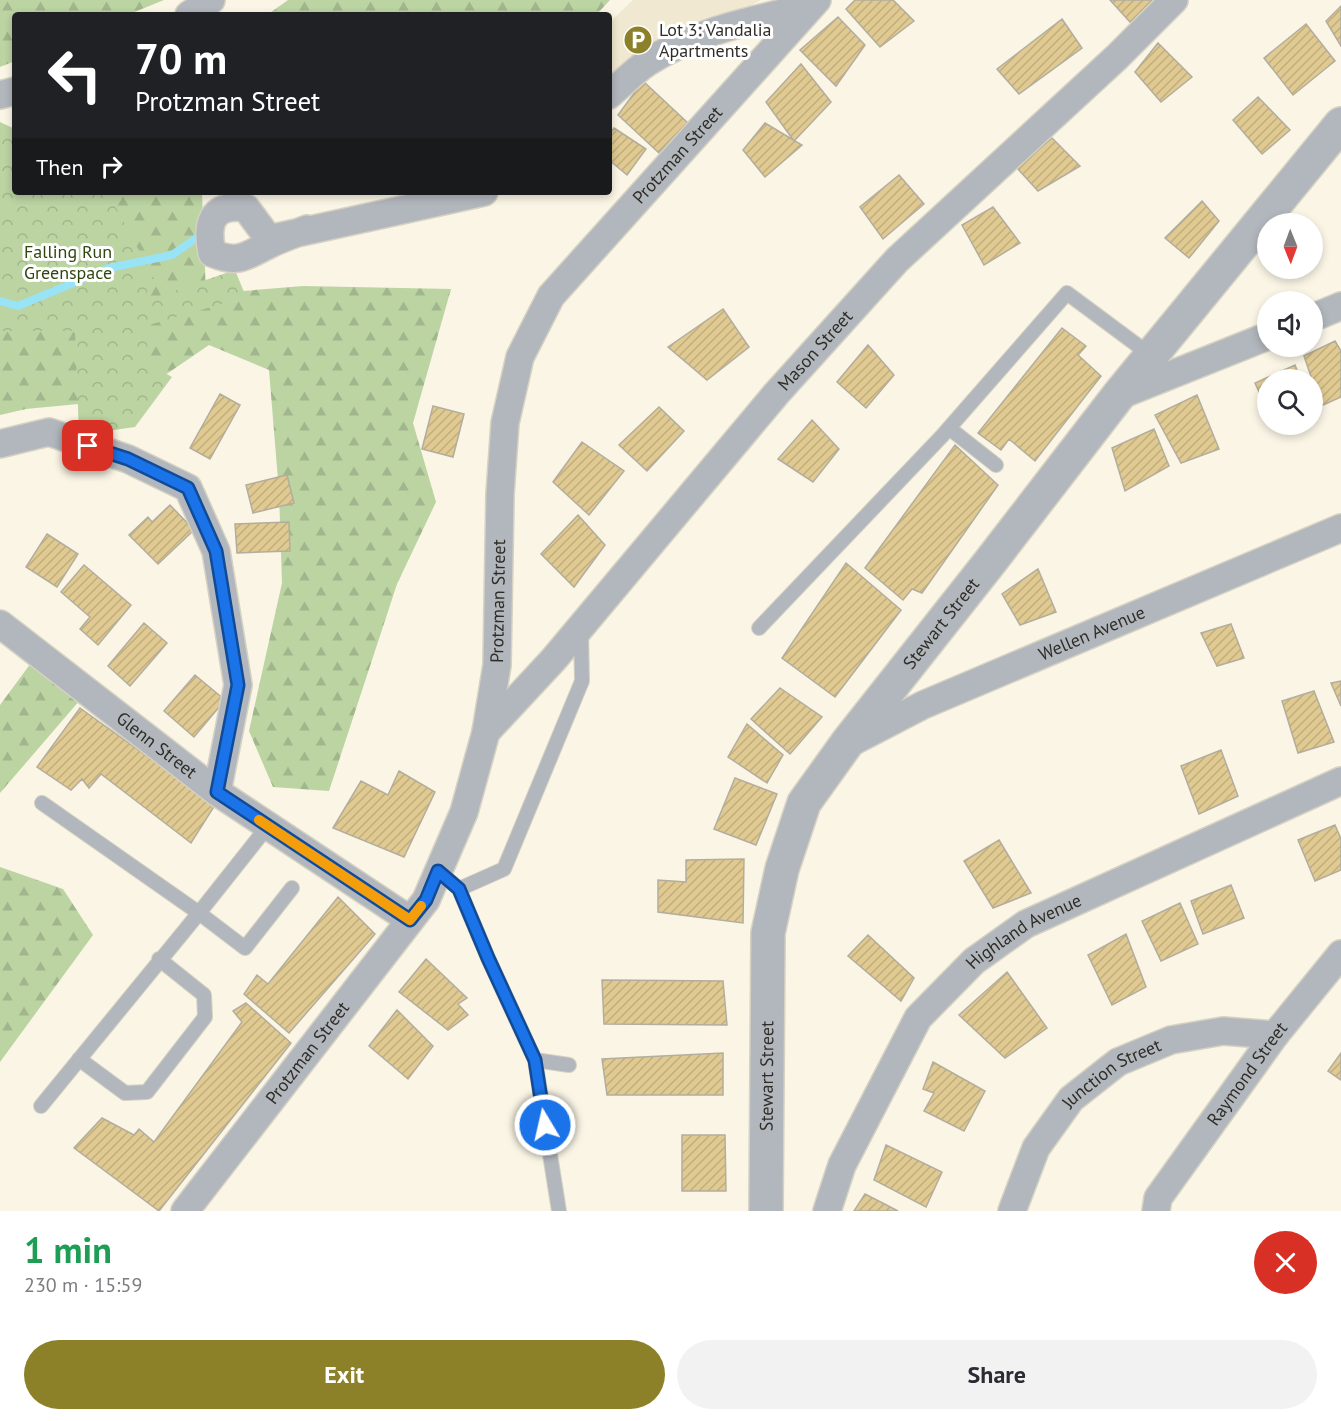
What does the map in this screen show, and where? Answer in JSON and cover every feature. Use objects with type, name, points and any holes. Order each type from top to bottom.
[{"type":"street","points":[[194,12],[212,0]]},
{"type":"street","name":"Mason Street","points":[[486,732],[554,659],[776,394],[897,260],[1117,57],[1174,0]]},
{"type":"street","points":[[612,92],[648,62],[692,39],[814,3]]},
{"type":"street","name":"Protzman Street","points":[[185,1211],[426,900],[464,812],[486,732],[497,665],[500,494],[505,423],[520,357],[551,296],[814,3]]},
{"type":"street","name":"Stewart Street","points":[[766,1211],[768,933],[782,869],[804,803],[846,745],[1118,396],[1341,124]]},
{"type":"street","points":[[307,229],[470,195]]},
{"type":"street","points":[[1323,313],[1341,306]]},
{"type":"street","points":[[1118,396],[1257,340]]},
{"type":"street","points":[[0,444],[49,432],[128,459],[188,488],[216,551],[238,685],[217,792]]},
{"type":"street","name":"Wellen Avenue","points":[[846,745],[923,705],[1341,528]]},
{"type":"street","name":"Glenn Street","points":[[0,624],[217,792],[410,920]]},
{"type":"street","name":"Highland Avenue","points":[[827,1211],[842,1165],[918,1018],[974,961],[1026,924],[1341,781]]},
{"type":"street","name":"Raymond Street","points":[[1162,1207],[1275,1035],[1341,954]]},
{"type":"street","name":"Junction Street","points":[[1012,1211],[1035,1148],[1071,1100],[1118,1062],[1171,1040],[1223,1031],[1275,1035]]},
{"type":"lane","points":[[759,628],[949,428],[1067,294],[1150,357]]},
{"type":"lane","points":[[949,428],[996,465]]},
{"type":"lane","points":[[459,889],[504,869],[582,681],[581,627]]},
{"type":"lane","points":[[42,802],[245,948],[292,888]]},
{"type":"lane","points":[[41,1106],[268,826]]},
{"type":"lane","points":[[438,871],[459,889],[535,1060],[559,1211]]},
{"type":"lane","points":[[79,1059],[125,1093],[147,1092],[205,1017],[204,995],[159,959]]},
{"type":"lane","points":[[535,1060],[569,1065]]},
{"type":"shaded area","name":"Lot 3: Vandalia Apartments","points":[[633,0],[761,0],[612,81],[612,20]]},
{"type":"green space","points":[[0,0],[164,0],[134,12],[12,12],[12,62],[0,67]]},
{"type":"green space","points":[[288,0],[610,0],[599,12],[271,12]]},
{"type":"green space","name":"Falling Run Greenspace","points":[[0,122],[12,128],[12,195],[109,195],[155,280],[145,285],[150,299],[235,270],[246,297],[142,327],[154,367],[172,377],[135,427],[79,435],[75,331],[0,331]]},
{"type":"green space","points":[[0,144],[12,182],[12,195],[202,195],[206,294],[303,286],[451,289],[413,423],[436,502],[397,584],[329,791],[273,787],[249,731],[282,583],[279,492],[269,370],[209,345],[130,399],[26,409],[0,415]]},
{"type":"green space","points":[[31,663],[80,700],[0,793],[0,705]]},
{"type":"green space","points":[[0,867],[63,889],[93,935],[0,1062]]},
{"type":"building","points":[[855,0],[893,0],[914,21],[880,47],[846,9]]},
{"type":"building","points":[[1110,0],[1163,0],[1164,1],[1130,22]]},
{"type":"building","points":[[1341,6],[1341,46],[1326,21]]},
{"type":"building","points":[[838,17],[865,45],[836,86],[800,50]]},
{"type":"building","points":[[1062,19],[1082,48],[1019,94],[997,69]]},
{"type":"building","points":[[1306,24],[1335,61],[1293,95],[1264,58]]},
{"type":"building","points":[[1158,43],[1192,77],[1161,102],[1135,72]]},
{"type":"building","points":[[801,64],[831,102],[794,141],[766,102]]},
{"type":"building","points":[[643,81],[688,123],[659,153],[618,115]]},
{"type":"building","points":[[1258,97],[1290,130],[1262,154],[1233,120]]},
{"type":"building","points":[[765,123],[802,145],[765,177],[743,150]]},
{"type":"building","points":[[614,128],[646,149],[627,175],[612,162],[612,131]]},
{"type":"building","points":[[1052,138],[1080,166],[1038,191],[1017,168]]},
{"type":"building","points":[[899,175],[924,204],[883,239],[860,207]]},
{"type":"building","points":[[1202,201],[1219,221],[1189,258],[1165,238]]},
{"type":"building","points":[[993,207],[1020,243],[984,265],[962,225]]},
{"type":"building","points":[[723,309],[749,347],[707,380],[668,347]]},
{"type":"building","points":[[1062,328],[1086,346],[1078,355],[1101,376],[1035,461],[1009,439],[1001,450],[978,433]]},
{"type":"building","points":[[1335,341],[1341,351],[1341,397],[1323,405],[1323,369],[1308,369],[1304,357],[1323,357],[1323,347]]},
{"type":"building","points":[[868,345],[894,375],[866,408],[837,382]]},
{"type":"building","points":[[220,394],[240,405],[210,459],[190,448]]},
{"type":"building","points":[[1197,395],[1219,449],[1181,463],[1155,415]]},
{"type":"building","points":[[433,406],[464,414],[453,457],[422,449]]},
{"type":"building","points":[[659,407],[684,431],[647,471],[619,445]]},
{"type":"building","points":[[812,420],[839,449],[813,482],[778,459]]},
{"type":"building","points":[[1154,429],[1169,466],[1125,491],[1112,448]]},
{"type":"building","points":[[582,442],[624,471],[589,515],[553,482]]},
{"type":"building","points":[[955,445],[998,485],[922,593],[912,589],[903,600],[865,568]]},
{"type":"building","points":[[287,475],[294,503],[253,513],[246,485]]},
{"type":"building","points":[[170,505],[194,530],[158,564],[129,535],[148,517],[152,522]]},
{"type":"building","points":[[578,515],[605,545],[574,587],[541,554]]},
{"type":"building","points":[[289,522],[290,551],[237,553],[235,524]]},
{"type":"building","points":[[47,534],[78,554],[57,587],[26,567]]},
{"type":"building","points":[[846,563],[901,610],[835,697],[782,658]]},
{"type":"building","points":[[84,565],[131,605],[98,645],[80,629],[90,617],[61,592]]},
{"type":"building","points":[[1038,569],[1056,612],[1020,625],[1002,594]]},
{"type":"building","points":[[144,623],[167,643],[130,686],[108,666]]},
{"type":"building","points":[[1231,624],[1244,658],[1217,666],[1201,633]]},
{"type":"building","points":[[195,675],[225,700],[194,737],[164,711]]},
{"type":"building","points":[[1341,681],[1341,706],[1331,683]]},
{"type":"building","points":[[780,688],[822,717],[790,754],[751,719]]},
{"type":"building","points":[[1314,691],[1334,742],[1298,753],[1282,701]]},
{"type":"building","points":[[80,708],[215,805],[191,843],[101,774],[89,788],[82,779],[71,790],[37,767]]},
{"type":"building","points":[[747,724],[783,755],[767,783],[728,757]]},
{"type":"building","points":[[1221,750],[1238,796],[1199,814],[1181,766]]},
{"type":"building","points":[[399,771],[435,792],[404,857],[333,828],[361,781],[388,795]]},
{"type":"building","points":[[735,778],[777,794],[756,845],[714,829]]},
{"type":"building","points":[[1335,825],[1341,839],[1341,870],[1315,881],[1298,840]]},
{"type":"building","points":[[999,840],[1031,893],[993,908],[964,861]]},
{"type":"building","points":[[744,859],[743,923],[658,912],[658,880],[686,882],[686,860]]},
{"type":"building","points":[[1231,885],[1244,918],[1203,934],[1191,901]]},
{"type":"building","points":[[338,897],[375,934],[289,1033],[244,994],[257,975],[268,984]]},
{"type":"building","points":[[1180,903],[1198,944],[1161,961],[1142,921]]},
{"type":"building","points":[[1126,934],[1146,987],[1112,1005],[1088,955]]},
{"type":"building","points":[[868,935],[914,978],[901,1001],[848,956]]},
{"type":"building","points":[[426,959],[467,998],[458,1004],[468,1015],[448,1030],[399,992]]},
{"type":"building","points":[[1007,972],[1047,1028],[1005,1058],[959,1015]]},
{"type":"building","points":[[602,980],[723,981],[727,1025],[604,1024]]},
{"type":"building","points":[[246,1003],[291,1043],[159,1211],[74,1148],[102,1118],[134,1135],[139,1129],[154,1142],[242,1022],[233,1011]]},
{"type":"building","points":[[397,1010],[433,1046],[408,1079],[369,1046]]},
{"type":"building","points":[[723,1053],[723,1095],[607,1095],[602,1059]]},
{"type":"building","points":[[1341,1053],[1341,1080],[1328,1071]]},
{"type":"building","points":[[933,1062],[985,1091],[964,1131],[924,1111],[934,1093],[923,1089]]},
{"type":"building","points":[[682,1135],[725,1135],[726,1191],[682,1191]]},
{"type":"building","points":[[886,1145],[942,1172],[926,1207],[874,1180]]},
{"type":"building","points":[[865,1194],[898,1211],[854,1211]]},
{"type":"waterway","points":[[0,301],[18,306],[109,268],[172,255],[205,232]]},
{"type":"slow traffic","points":[[259,820],[410,920],[421,906]]},
{"type":"place","name":"Lot 3: Vandalia Apartments","points":[[638,40]]},
{"type":"route","points":[[88,446],[128,459],[188,488],[216,551],[238,685],[217,792],[410,920],[426,900],[438,871],[459,889],[535,1060],[545,1125]]}]
